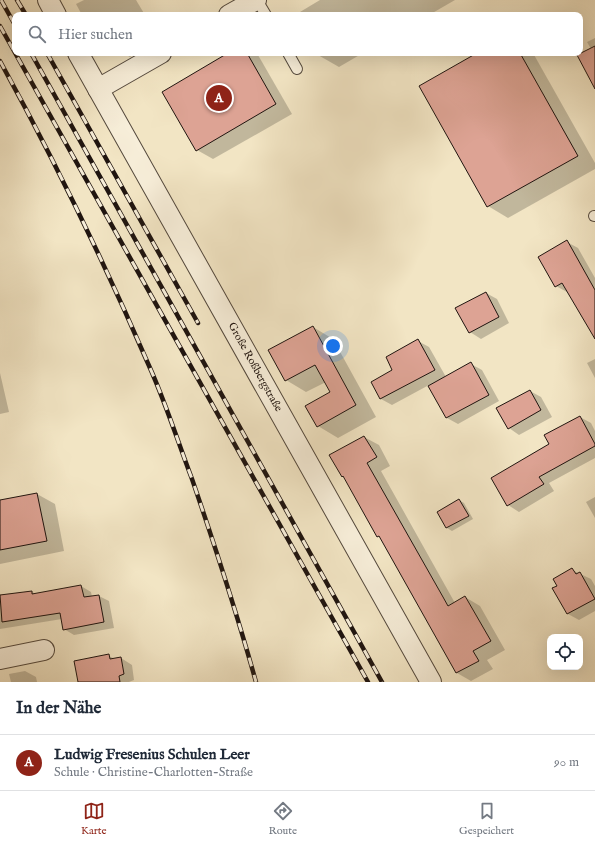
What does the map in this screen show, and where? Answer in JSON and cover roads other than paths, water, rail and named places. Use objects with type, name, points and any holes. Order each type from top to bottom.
[{"type":"street","points":[[48,0],[54,12]]},
{"type":"street","points":[[235,12],[257,0]]},
{"type":"street","name":"Große Roßbergstraße","points":[[80,56],[431,682]]},
{"type":"street","points":[[98,88],[156,56]]},
{"type":"street","points":[[0,659],[44,650]]},
{"type":"lane","points":[[257,0],[264,12]]},
{"type":"lane","points":[[290,56],[297,69]]},
{"type":"railway","points":[[1,0],[12,20]]},
{"type":"railway","points":[[17,0],[24,12]]},
{"type":"railway","points":[[0,26],[12,47]]},
{"type":"railway","points":[[17,56],[368,682]]},
{"type":"railway","points":[[33,56],[382,682]]},
{"type":"railway","points":[[49,56],[198,323]]},
{"type":"railway","points":[[0,61],[79,213],[156,382],[209,529],[256,682]]},
{"type":"place","name":"Ludwig Fresenius Schulen Leer","points":[[219,98]]}]
